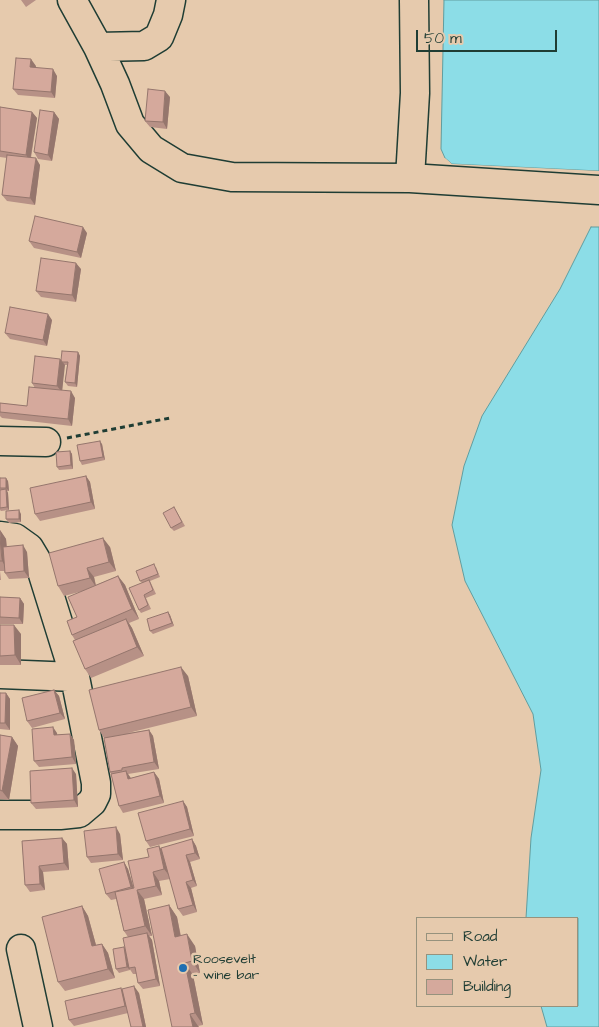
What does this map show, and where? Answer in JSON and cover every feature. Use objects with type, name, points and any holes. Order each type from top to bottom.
[{"type":"street","points":[[72,0],[98,47],[130,124],[150,149],[182,168],[232,177],[410,178],[599,190]]},
{"type":"street","points":[[98,47],[144,46],[159,37],[168,15],[170,0]]},
{"type":"street","points":[[410,178],[415,93],[414,0]]},
{"type":"street","points":[[0,441],[46,442]]},
{"type":"street","points":[[0,536],[15,538],[29,548],[41,568],[75,677],[96,784],[96,794],[92,802],[79,813],[60,815],[0,815]]},
{"type":"street","points":[[0,674],[75,677]]},
{"type":"street","points":[[21,949],[38,1027]]},
{"type":"path","points":[[46,442],[170,418]]},
{"type":"water","points":[[444,0],[599,0],[599,171],[452,164],[445,158],[441,149]]},
{"type":"water","points":[[591,227],[599,227],[599,1027],[547,1027],[541,1007],[579,1007],[579,917],[526,917],[531,838],[541,770],[533,714],[465,581],[452,525],[464,466],[482,416],[560,289]]},
{"type":"pier","points":[[443,158],[452,164],[599,171],[599,173],[452,167]]},
{"type":"building","points":[[16,58],[31,59],[30,67],[53,69],[51,92],[13,89]]},
{"type":"building","points":[[148,89],[165,91],[163,122],[145,121]]},
{"type":"building","points":[[0,107],[32,112],[26,155],[0,151]]},
{"type":"building","points":[[40,110],[54,112],[48,155],[34,152]]},
{"type":"building","points":[[7,155],[36,158],[30,198],[2,195]]},
{"type":"building","points":[[35,216],[83,227],[77,252],[29,241]]},
{"type":"building","points":[[41,258],[76,263],[72,295],[36,291]]},
{"type":"building","points":[[10,307],[48,314],[43,340],[5,333]]},
{"type":"building","points":[[62,351],[78,352],[75,383],[65,382],[68,362],[62,362]]},
{"type":"building","points":[[35,356],[60,359],[57,386],[32,383]]},
{"type":"building","points":[[29,387],[71,391],[68,419],[0,412],[0,403],[27,406]]},
{"type":"building","points":[[100,441],[103,457],[80,461],[77,445]]},
{"type":"building","points":[[70,451],[71,465],[57,467],[56,452]]},
{"type":"building","points":[[86,476],[91,502],[35,514],[30,488]]},
{"type":"building","points":[[0,478],[6,478],[6,488],[0,488]]},
{"type":"building","points":[[6,489],[7,507],[0,508],[0,490]]},
{"type":"building","points":[[174,507],[182,522],[171,528],[163,513]]},
{"type":"building","points":[[19,510],[19,519],[6,519],[6,511]]},
{"type":"building","points":[[0,537],[2,561],[0,561]]},
{"type":"building","points":[[103,538],[109,562],[87,568],[90,578],[58,586],[49,553]]},
{"type":"building","points":[[23,545],[24,571],[5,573],[3,547]]},
{"type":"building","points":[[154,564],[158,574],[140,581],[136,571]]},
{"type":"building","points":[[118,576],[132,609],[72,635],[67,621],[77,617],[68,597]]},
{"type":"building","points":[[149,580],[153,590],[144,595],[148,605],[139,610],[129,588]]},
{"type":"building","points":[[0,597],[20,598],[19,618],[0,617]]},
{"type":"building","points":[[168,612],[172,623],[150,631],[147,619]]},
{"type":"building","points":[[126,619],[137,647],[85,669],[73,641]]},
{"type":"building","points":[[0,625],[14,625],[15,655],[0,656]]},
{"type":"building","points":[[181,667],[191,707],[99,730],[89,690]]},
{"type":"building","points":[[54,690],[60,713],[27,721],[22,698]]},
{"type":"building","points":[[0,693],[6,693],[5,723],[0,723]]},
{"type":"building","points":[[53,727],[54,735],[70,734],[72,757],[34,761],[32,729]]},
{"type":"building","points":[[149,730],[154,762],[110,772],[104,738]]},
{"type":"building","points":[[0,735],[12,737],[2,791],[0,790]]},
{"type":"building","points":[[72,768],[74,800],[31,803],[30,771]]},
{"type":"building","points":[[126,771],[128,779],[154,772],[160,796],[119,806],[111,774]]},
{"type":"building","points":[[183,801],[190,829],[146,841],[138,813]]},
{"type":"building","points":[[116,827],[118,854],[87,857],[84,831]]},
{"type":"building","points":[[62,838],[64,863],[39,866],[40,884],[25,885],[22,841]]},
{"type":"building","points":[[192,839],[195,853],[186,855],[193,880],[186,882],[193,905],[178,909],[161,848]]},
{"type":"building","points":[[159,846],[164,869],[153,872],[156,886],[137,890],[145,926],[124,931],[115,892],[134,888],[128,861],[149,857],[147,849]]},
{"type":"building","points":[[124,862],[131,887],[106,894],[99,869]]},
{"type":"building","name":"Roosevelt - wine bar","points":[[169,905],[175,937],[187,934],[192,961],[185,963],[195,1013],[190,1014],[193,1027],[172,1027],[148,910]]},
{"type":"building","points":[[82,906],[92,946],[102,944],[108,969],[58,982],[42,917]]},
{"type":"building","points":[[147,933],[156,979],[138,983],[135,967],[129,968],[123,938]]},
{"type":"building","points":[[124,947],[127,967],[116,969],[113,949]]},
{"type":"building","points":[[134,986],[143,1027],[131,1027],[122,989]]},
{"type":"building","points":[[121,988],[125,1006],[69,1020],[65,1001]]},
{"type":"place","name":"Roosevelt - wine bar","points":[[183,968]]}]
